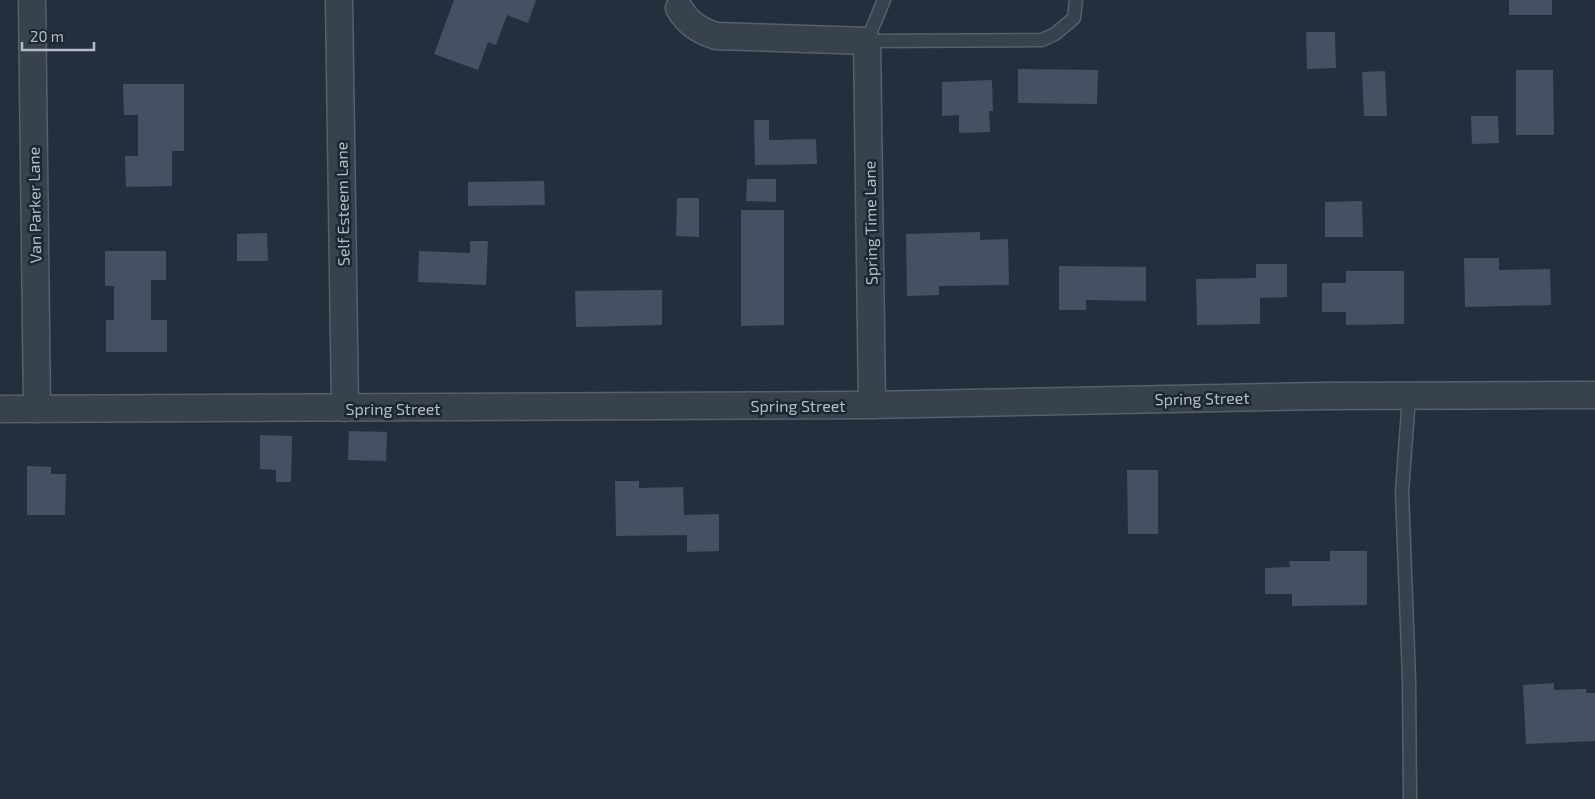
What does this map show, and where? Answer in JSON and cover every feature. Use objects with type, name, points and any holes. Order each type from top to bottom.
[{"type":"street","name":"Van Parker Lane","points":[[32,0],[37,409]]},
{"type":"street","name":"Self Esteem Lane","points":[[339,0],[345,408]]},
{"type":"street","points":[[679,8],[687,21],[701,31],[716,36],[867,41]]},
{"type":"street","name":"Spring Time Lane","points":[[867,41],[872,405]]},
{"type":"street","name":"Spring Street","points":[[0,410],[872,405],[1311,396],[1595,395]]},
{"type":"lane","points":[[884,0],[867,41],[1042,40],[1055,34],[1074,18],[1076,0]]},
{"type":"lane","points":[[1409,397],[1402,492],[1409,679],[1410,799]]},
{"type":"building","points":[[454,0],[536,0],[528,23],[507,15],[496,45],[488,42],[478,70],[434,54]]},
{"type":"building","points":[[1509,0],[1552,0],[1552,15],[1509,15]]},
{"type":"building","points":[[1306,32],[1335,32],[1336,68],[1307,69]]},
{"type":"building","points":[[1018,69],[1098,70],[1097,104],[1018,103]]},
{"type":"building","points":[[1516,70],[1553,70],[1554,135],[1516,135]]},
{"type":"building","points":[[1385,71],[1387,116],[1364,116],[1362,72]]},
{"type":"building","points":[[992,80],[993,111],[989,111],[990,132],[959,133],[959,115],[942,116],[942,82]]},
{"type":"building","points":[[123,84],[184,84],[184,151],[172,151],[172,186],[126,187],[125,156],[138,156],[138,115],[124,115]]},
{"type":"building","points":[[1471,116],[1498,116],[1499,143],[1472,144]]},
{"type":"building","points":[[754,120],[769,120],[769,140],[816,139],[817,164],[755,165]]},
{"type":"building","points":[[747,179],[776,179],[776,202],[746,201]]},
{"type":"building","points":[[544,181],[545,205],[468,206],[468,182]]},
{"type":"building","points":[[677,198],[699,198],[699,237],[676,236]]},
{"type":"building","points":[[1362,201],[1363,237],[1325,237],[1325,202]]},
{"type":"building","points":[[741,210],[784,210],[784,325],[741,326]]},
{"type":"building","points":[[980,232],[980,240],[1008,239],[1009,285],[939,286],[939,295],[907,296],[906,234]]},
{"type":"building","points":[[267,233],[268,261],[237,261],[237,234]]},
{"type":"building","points":[[470,241],[488,241],[486,285],[418,282],[419,251],[470,253]]},
{"type":"building","points":[[105,251],[166,251],[166,280],[151,280],[151,320],[167,320],[167,352],[106,352],[106,320],[114,320],[114,286],[105,286]]},
{"type":"building","points":[[1464,258],[1499,258],[1499,270],[1550,269],[1551,305],[1465,307]]},
{"type":"building","points":[[1256,264],[1287,264],[1287,297],[1260,298],[1260,324],[1197,325],[1196,279],[1256,278]]},
{"type":"building","points":[[1059,266],[1146,267],[1146,301],[1086,300],[1086,310],[1059,310]]},
{"type":"building","points":[[1346,271],[1404,271],[1404,324],[1346,325],[1346,312],[1322,312],[1322,283],[1346,283]]},
{"type":"building","points":[[662,290],[662,325],[576,327],[575,291]]},
{"type":"building","points":[[349,431],[387,432],[386,461],[348,460]]},
{"type":"building","points":[[260,435],[292,436],[291,482],[276,482],[276,470],[260,469]]},
{"type":"building","points":[[27,466],[51,467],[51,474],[66,474],[65,515],[27,515]]},
{"type":"building","points":[[1127,470],[1158,470],[1158,534],[1128,534]]},
{"type":"building","points":[[615,481],[639,481],[639,488],[683,487],[684,515],[719,514],[719,551],[687,552],[687,535],[616,536]]},
{"type":"building","points":[[1330,551],[1367,551],[1367,605],[1292,606],[1292,594],[1265,594],[1265,568],[1290,567],[1289,561],[1330,561]]},
{"type":"building","points":[[1554,683],[1554,690],[1586,689],[1586,693],[1595,693],[1595,741],[1526,744],[1523,685]]}]
